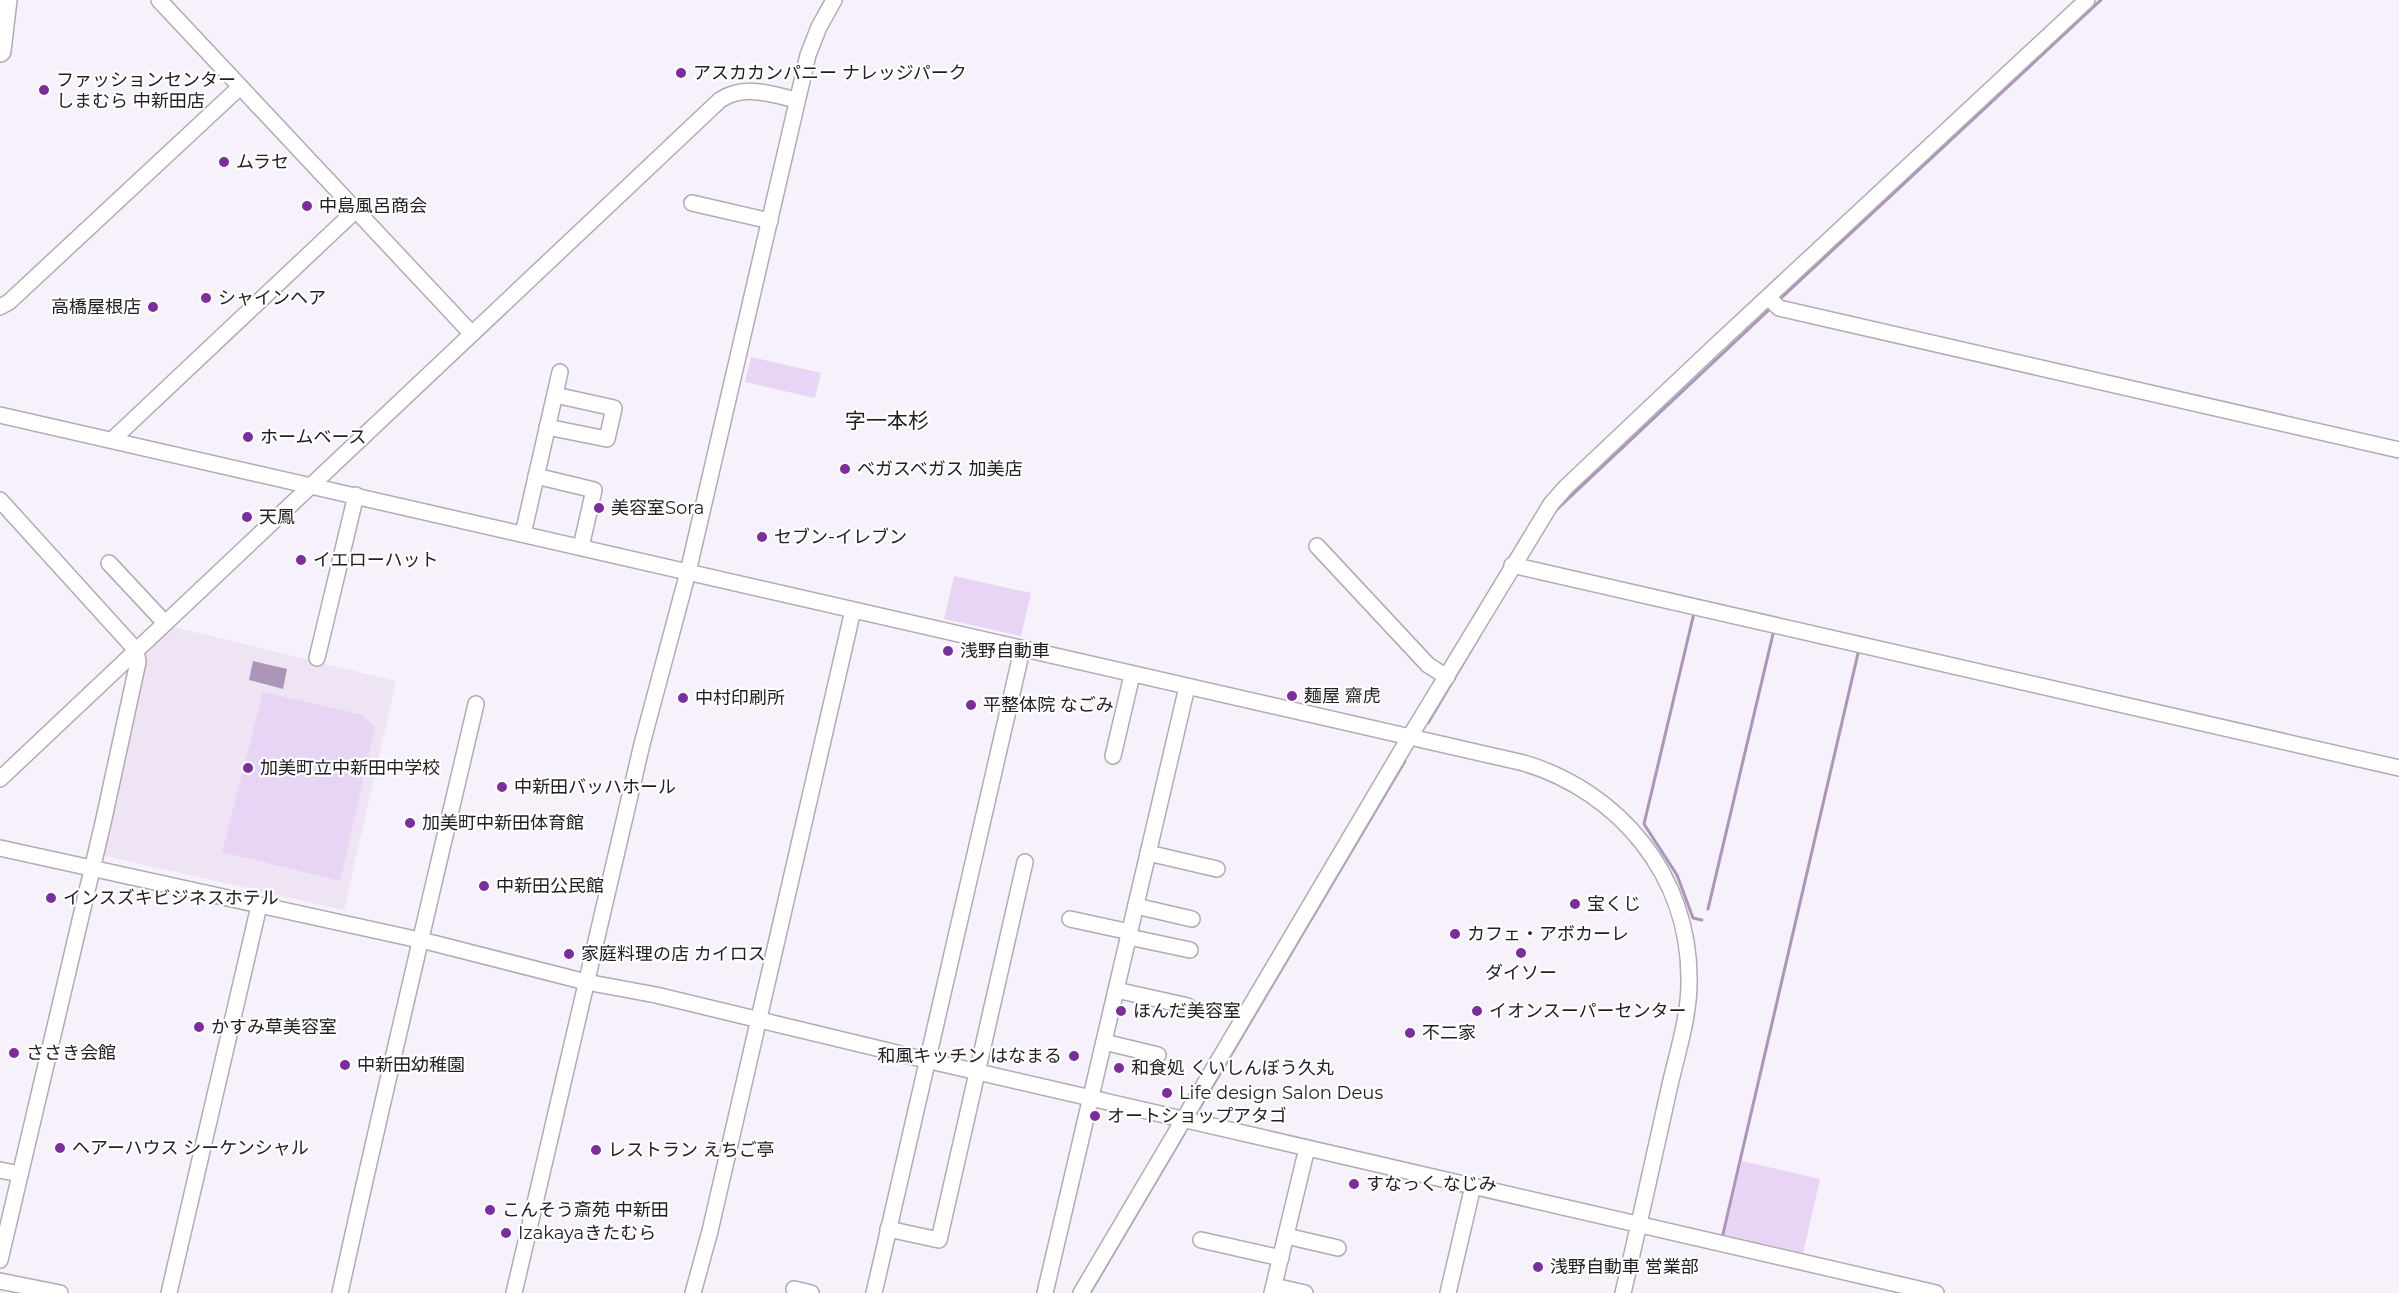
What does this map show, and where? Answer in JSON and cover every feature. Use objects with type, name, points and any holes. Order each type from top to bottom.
[{"type":"highway","points":[[0,51],[6,0]]},
{"type":"street","points":[[159,0],[472,334]]},
{"type":"street","points":[[514,1293],[642,744],[688,572],[808,55],[819,27],[834,0]]},
{"type":"street","points":[[1081,1293],[1409,738],[1519,567],[1537,524],[1566,487],[1773,302],[2087,0]]},
{"type":"street","points":[[0,307],[9,302],[240,87]]},
{"type":"street","points":[[0,779],[720,100],[740,91],[751,90],[797,100]]},
{"type":"street","points":[[692,203],[770,221]]},
{"type":"street","points":[[112,440],[356,210]]},
{"type":"street","points":[[1773,302],[2399,450]]},
{"type":"street","points":[[523,534],[560,372]]},
{"type":"street","points":[[547,427],[607,439],[614,408],[555,395]]},
{"type":"street","points":[[0,415],[1524,763],[1547,770],[1583,788],[1614,810],[1659,868],[1671,892],[1687,946],[1688,1004],[1623,1293]]},
{"type":"street","points":[[536,476],[594,490],[581,547]]},
{"type":"street","points":[[317,658],[356,495]]},
{"type":"street","points":[[0,500],[136,650],[138,662],[0,1260]]},
{"type":"street","points":[[1317,546],[1428,665],[1447,677]]},
{"type":"street","points":[[109,563],[165,623]]},
{"type":"street","points":[[1519,567],[2399,768]]},
{"type":"street","points":[[693,1293],[710,1231],[853,610]]},
{"type":"street","points":[[874,1293],[1022,650]]},
{"type":"street","points":[[1113,756],[1132,675]]},
{"type":"street","points":[[1046,1293],[1187,687]]},
{"type":"street","points":[[339,1293],[398,1028],[421,942],[476,704]]},
{"type":"street","points":[[0,848],[494,957],[586,982],[656,995],[758,1021],[1936,1293]]},
{"type":"street","points":[[1148,853],[1217,869]]},
{"type":"street","points":[[888,1229],[939,1240],[1025,862]]},
{"type":"street","points":[[169,1293],[259,906]]},
{"type":"street","points":[[1136,906],[1192,919]]},
{"type":"street","points":[[1070,919],[1190,950]]},
{"type":"street","points":[[1116,990],[1188,1006]]},
{"type":"street","points":[[1104,1042],[1158,1055]]},
{"type":"street","points":[[1305,1293],[1273,1290],[1306,1148]]},
{"type":"street","points":[[0,1170],[20,1174]]},
{"type":"street","points":[[1448,1293],[1473,1186]]},
{"type":"street","points":[[1286,1236],[1338,1248]]},
{"type":"street","points":[[1200,1240],[1281,1258]]},
{"type":"street","points":[[0,1281],[60,1293]]},
{"type":"street","points":[[794,1289],[811,1293]]},
{"type":"shaded area","points":[[751,357],[821,373],[815,398],[745,382]]},
{"type":"shaded area","points":[[954,576],[1031,593],[1021,636],[944,619]]},
{"type":"shaded area","name":"加美町立中新田中学校","points":[[173,627],[396,681],[344,910],[101,855],[143,654]]},
{"type":"shaded area","points":[[253,661],[287,669],[283,689],[249,680]]},
{"type":"shaded area","points":[[263,692],[363,715],[375,728],[340,881],[222,852]]},
{"type":"shaded area","points":[[1742,1161],[1820,1179],[1803,1253],[1724,1236]]},
{"type":"waterway","points":[[1778,301],[2101,0]]},
{"type":"waterway","points":[[1553,513],[1771,308]]},
{"type":"waterway","points":[[1694,613],[1644,824],[1677,875],[1693,918],[1702,920]]},
{"type":"waterway","points":[[1708,909],[1773,634]]},
{"type":"waterway","points":[[1428,723],[1480,635]]},
{"type":"waterway","points":[[1723,1234],[1859,649]]},
{"type":"waterway","points":[[1199,1109],[1405,761]]},
{"type":"waterway","points":[[1090,1293],[1184,1134]]},
{"type":"place","name":"アスカカンパニー ナレッジパーク","points":[[681,73]]},
{"type":"place","name":"ファッションセンター しまむら 中新田店","points":[[44,90]]},
{"type":"place","name":"ムラセ","points":[[224,162]]},
{"type":"place","name":"中島風呂商会","points":[[307,206]]},
{"type":"place","name":"シャインヘア","points":[[206,298]]},
{"type":"place","name":"高橋屋根店","points":[[153,307]]},
{"type":"place","name":"ホームベース","points":[[248,437]]},
{"type":"place","name":"ベガスベガス 加美店","points":[[845,469]]},
{"type":"place","name":"美容室Sora","points":[[599,508]]},
{"type":"place","name":"天鳳","points":[[247,517]]},
{"type":"place","name":"セブン-イレブン","points":[[762,537]]},
{"type":"place","name":"イエローハット","points":[[301,560]]},
{"type":"place","name":"浅野自動車","points":[[948,651]]},
{"type":"place","name":"麺屋 齋虎","points":[[1292,696]]},
{"type":"place","name":"中村印刷所","points":[[683,698]]},
{"type":"place","name":"平整体院 なごみ","points":[[971,705]]},
{"type":"place","name":"加美町立中新田中学校","points":[[248,768]]},
{"type":"place","name":"中新田バッハホール","points":[[502,787]]},
{"type":"place","name":"加美町中新田体育館","points":[[410,823]]},
{"type":"place","name":"中新田公民館","points":[[484,886]]},
{"type":"place","name":"インスズキビジネスホテル","points":[[51,898]]},
{"type":"place","name":"宝くじ","points":[[1575,904]]},
{"type":"place","name":"カフェ・アボカーレ","points":[[1455,934]]},
{"type":"place","name":"ダイソー","points":[[1521,953]]},
{"type":"place","name":"家庭料理の店 カイロス","points":[[569,954]]},
{"type":"place","name":"ほんだ美容室","points":[[1121,1011]]},
{"type":"place","name":"イオンスーパーセンター","points":[[1477,1011]]},
{"type":"place","name":"かすみ草美容室","points":[[199,1027]]},
{"type":"place","name":"不二家","points":[[1410,1033]]},
{"type":"place","name":"ささき会館","points":[[14,1053]]},
{"type":"place","name":"和風キッチン はなまる","points":[[1074,1056]]},
{"type":"place","name":"中新田幼稚園","points":[[345,1065]]},
{"type":"place","name":"和食処 くいしんぼう久丸","points":[[1119,1068]]},
{"type":"place","name":"Life design Salon Deus","points":[[1167,1093]]},
{"type":"place","name":"オートショップアタゴ","points":[[1095,1116]]},
{"type":"place","name":"ヘアーハウス シーケンシャル","points":[[60,1148]]},
{"type":"place","name":"レストラン えちご亭","points":[[596,1150]]},
{"type":"place","name":"すなっく なじみ","points":[[1354,1184]]},
{"type":"place","name":"こんそう斎苑 中新田","points":[[490,1210]]},
{"type":"place","name":"Izakayaきたむら","points":[[506,1233]]},
{"type":"place","name":"浅野自動車 営業部","points":[[1538,1267]]},
{"type":"district","name":"字一本杉","points":[[887,421]]}]
